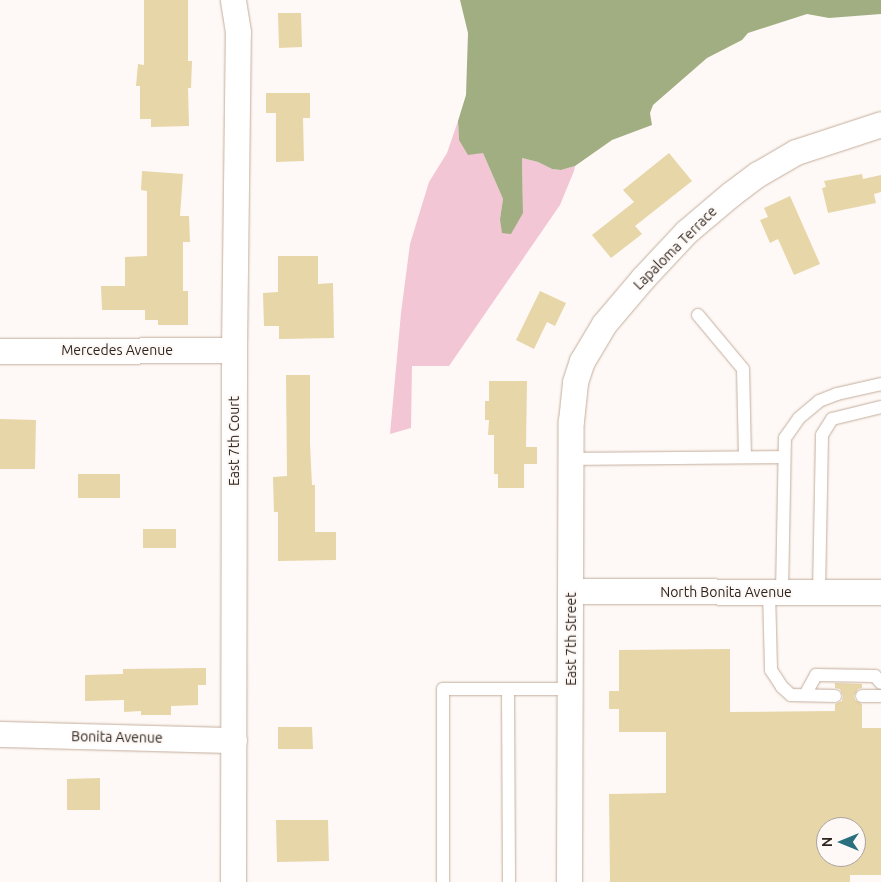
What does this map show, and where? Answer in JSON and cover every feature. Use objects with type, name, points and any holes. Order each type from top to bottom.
[{"type":"street","name":"East 7th Court","points":[[233,0],[238,32],[234,350],[233,882]]},
{"type":"street","name":"Lapaloma Terrace","points":[[573,397],[582,361],[604,324],[659,260],[699,220],[752,178],[784,158],[815,144],[881,124]]},
{"type":"street","name":"Mercedes Avenue","points":[[0,350],[234,350]]},
{"type":"street","name":"East 7th Street","points":[[570,882],[571,459],[573,397]]},
{"type":"street","name":"North Bonita Avenue","points":[[571,591],[881,592]]},
{"type":"street","name":"Bonita Avenue","points":[[0,734],[234,740]]},
{"type":"lane","points":[[698,315],[744,368],[744,457]]},
{"type":"lane","points":[[835,696],[791,695],[782,687],[771,670],[776,592],[783,527],[785,438],[799,418],[819,402],[837,394],[881,384]]},
{"type":"lane","points":[[819,592],[822,435],[832,419],[881,406]]},
{"type":"lane","points":[[571,459],[784,457]]},
{"type":"lane","points":[[805,695],[816,675],[875,676],[881,683]]},
{"type":"lane","points":[[443,882],[443,689],[571,689]]},
{"type":"lane","points":[[508,689],[509,882]]},
{"type":"lane","points":[[862,696],[881,696]]},
{"type":"shaded area","points":[[460,0],[881,0],[881,14],[829,18],[807,14],[748,33],[742,40],[707,58],[653,105],[650,113],[652,125],[612,140],[575,166],[561,170],[552,169],[538,162],[522,158],[523,213],[511,234],[502,233],[500,219],[503,199],[483,153],[468,155],[459,140],[458,121],[466,95],[468,33]]},
{"type":"shaded area","points":[[458,121],[459,140],[483,153],[503,199],[500,219],[523,213],[522,158],[538,162],[552,169],[561,170],[575,166],[574,171],[560,205],[449,366],[412,366],[411,428],[390,434],[401,313],[410,244],[429,182],[447,153]]},
{"type":"building","points":[[144,0],[188,0],[188,61],[192,61],[191,88],[188,88],[189,126],[151,127],[151,119],[140,119],[140,86],[136,86],[138,64],[144,65]]},
{"type":"building","points":[[278,13],[301,13],[302,47],[279,48]]},
{"type":"building","points":[[266,93],[310,93],[310,118],[303,118],[304,161],[276,162],[276,113],[266,113]]},
{"type":"building","points":[[669,153],[692,181],[635,226],[642,234],[611,258],[592,235],[634,202],[623,190]]},
{"type":"building","points":[[142,171],[183,174],[180,216],[189,216],[190,242],[183,242],[183,291],[188,291],[188,325],[158,325],[158,320],[145,320],[145,310],[102,310],[101,286],[125,286],[125,257],[147,256],[147,191],[141,190]]},
{"type":"building","points":[[862,174],[863,179],[881,175],[881,192],[874,194],[876,203],[828,213],[822,188],[826,187],[824,181]]},
{"type":"building","points":[[790,196],[820,264],[794,275],[778,239],[770,243],[760,220],[768,217],[764,208]]},
{"type":"building","points":[[278,256],[318,256],[318,284],[333,283],[334,338],[279,339],[279,326],[264,326],[263,293],[278,292]]},
{"type":"building","points":[[540,291],[566,303],[555,326],[547,322],[534,349],[516,340]]},
{"type":"building","points":[[286,375],[310,375],[310,444],[312,485],[315,485],[315,532],[336,532],[336,560],[278,561],[278,512],[274,512],[273,477],[287,476]]},
{"type":"building","points":[[489,381],[527,381],[526,447],[537,447],[537,464],[524,464],[524,488],[498,488],[498,474],[494,474],[494,435],[488,435],[489,420],[485,420],[485,401],[489,401]]},
{"type":"building","points":[[0,419],[36,420],[35,469],[0,469]]},
{"type":"building","points":[[78,474],[120,474],[120,498],[78,498]]},
{"type":"building","points":[[143,529],[176,529],[176,548],[143,548]]},
{"type":"building","points":[[730,649],[730,712],[835,711],[835,704],[842,701],[843,696],[840,689],[835,688],[835,683],[862,684],[862,688],[858,689],[854,696],[855,700],[862,704],[862,728],[881,728],[881,875],[850,875],[850,882],[610,882],[609,794],[666,793],[666,732],[619,732],[619,709],[609,709],[609,691],[619,691],[619,650]]},
{"type":"building","points":[[206,668],[206,685],[198,685],[198,705],[171,706],[171,715],[141,715],[141,711],[124,712],[124,700],[85,701],[85,675],[123,674],[123,669]]},
{"type":"building","points":[[278,727],[312,727],[313,749],[278,749]]},
{"type":"building","points":[[100,778],[100,810],[67,810],[67,779]]},
{"type":"building","points":[[276,820],[328,820],[329,861],[277,862]]}]
